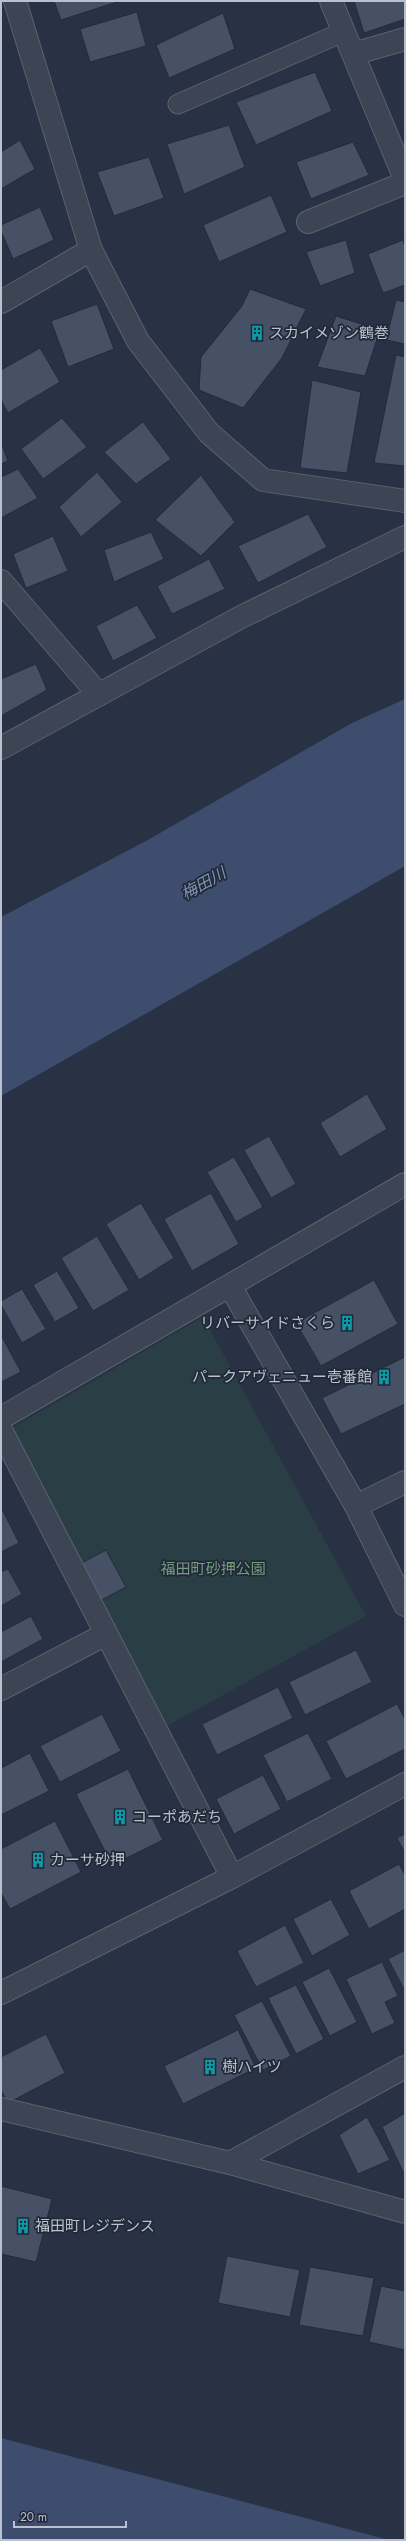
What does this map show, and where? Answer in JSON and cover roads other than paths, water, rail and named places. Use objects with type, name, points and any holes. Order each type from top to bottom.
[{"type":"street","points":[[15,1],[91,250],[138,341],[209,433],[263,480],[405,501]]},
{"type":"street","points":[[330,1],[405,179]]},
{"type":"street","points":[[353,54],[405,39]]},
{"type":"street","points":[[308,222],[405,183]]},
{"type":"street","points":[[1,302],[91,250]]},
{"type":"street","points":[[1,748],[241,617],[405,537]]},
{"type":"street","points":[[1,581],[99,695]]},
{"type":"street","points":[[1,1418],[405,1184]]},
{"type":"street","points":[[230,1286],[356,1506],[405,1605]]},
{"type":"street","points":[[1,1430],[232,1877]]},
{"type":"street","points":[[356,1506],[405,1482]]},
{"type":"street","points":[[1,1689],[106,1634]]},
{"type":"street","points":[[1,1993],[232,1877],[405,1784]]},
{"type":"street","points":[[230,2163],[405,2067]]},
{"type":"street","points":[[1,2109],[230,2163],[405,2212]]},
{"type":"lane","points":[[178,104],[343,32]]},
{"type":"water","name":"梅田川","points":[[405,699],[405,866],[1,1096],[1,917],[146,841],[352,723]]},
{"type":"water","points":[[1,2438],[389,2540],[1,2540]]},
{"type":"place","name":"スカイメゾン鶴巻","points":[[257,333]]},
{"type":"place","name":"リバーサイドさくら","points":[[347,1323]]},
{"type":"place","name":"パークアヴェニュー壱番館","points":[[384,1377]]},
{"type":"place","name":"コーポあだち","points":[[120,1817]]},
{"type":"place","name":"カーサ砂押","points":[[38,1860]]},
{"type":"place","name":"樹ハイツ","points":[[210,2067]]},
{"type":"place","name":"福田町レジデンス","points":[[23,2226]]},
{"type":"park label","name":"福田町砂押公園","points":[[213,1569]]}]
